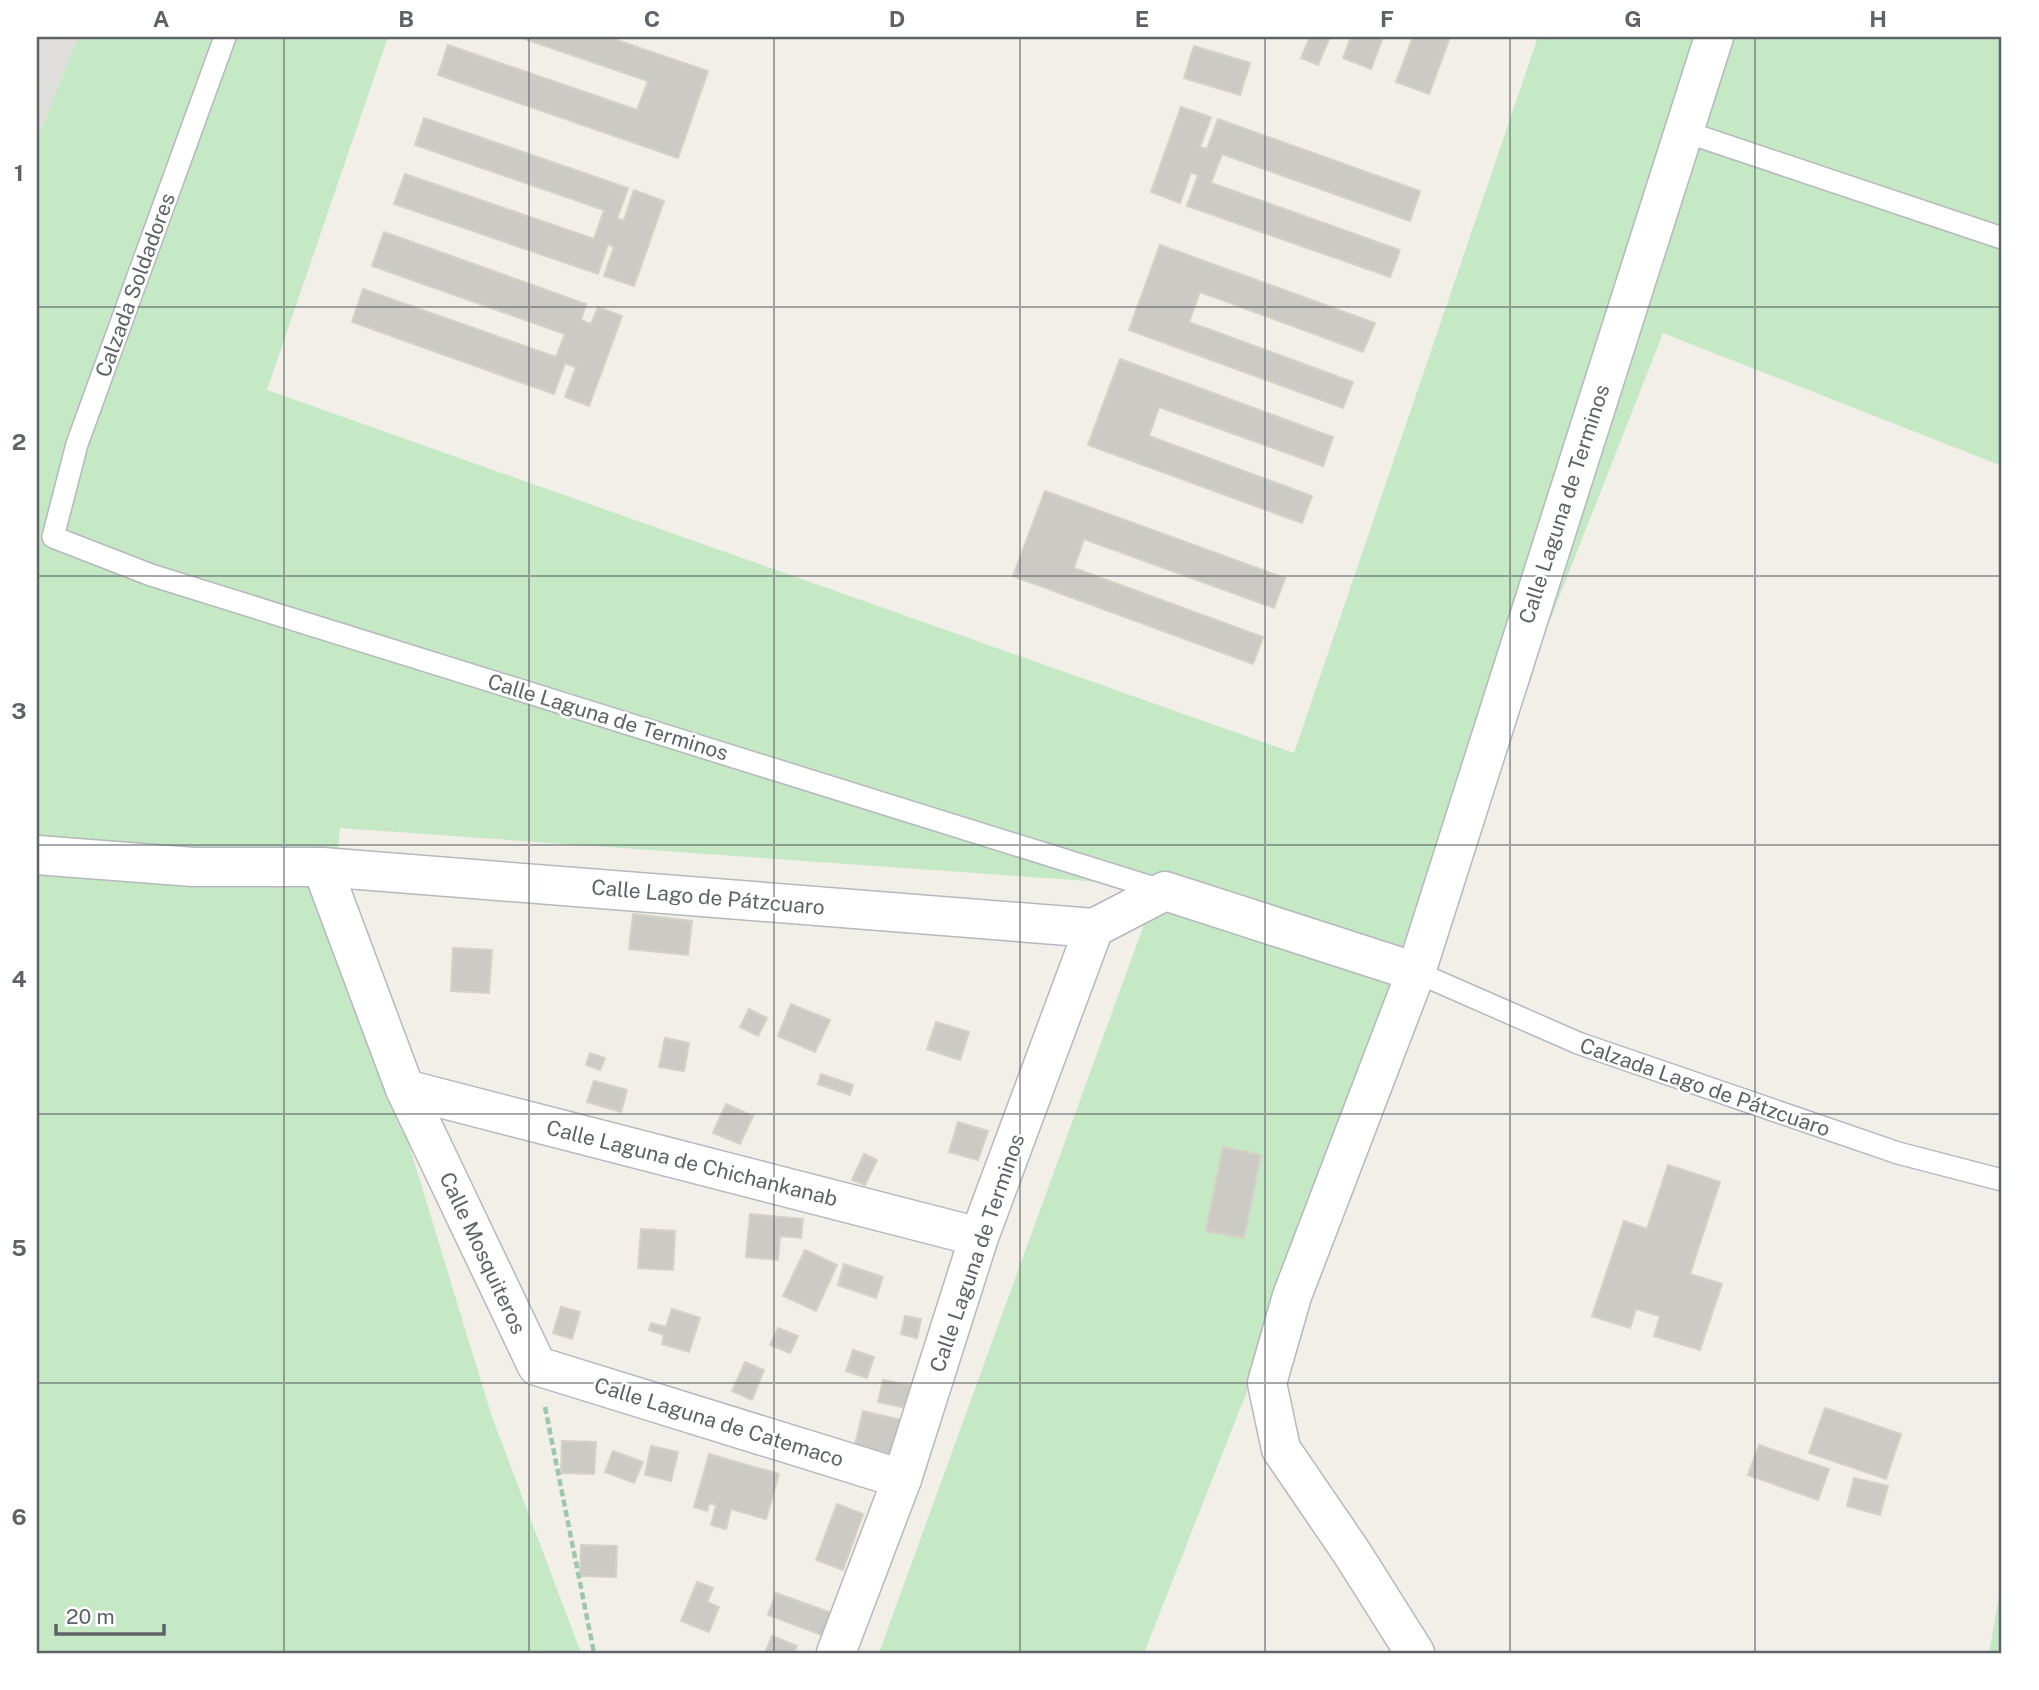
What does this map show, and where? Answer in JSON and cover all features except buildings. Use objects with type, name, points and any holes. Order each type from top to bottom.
[{"type":"street","name":"Calle Laguna de Terminos","points":[[1415,1653],[1282,1449],[1267,1383],[1292,1296],[1416,972],[1714,37]]},
{"type":"street","name":"Calle Lago de Pátzcuaro","points":[[37,855],[193,867],[321,867],[1094,928]]},
{"type":"street","name":"Calle Mosquiteros","points":[[321,867],[405,1089],[537,1366]]},
{"type":"street","name":"Calle Laguna de Terminos","points":[[1165,891],[1416,972]]},
{"type":"street","points":[[1094,928],[1165,891]]},
{"type":"street","name":"Calle Laguna de Terminos","points":[[836,1653],[902,1479],[979,1237],[1094,928]]},
{"type":"street","name":"Calle Laguna de Chichankanab","points":[[405,1089],[979,1237]]},
{"type":"street","name":"Calle Laguna de Catemaco","points":[[537,1366],[902,1479]]},
{"type":"lane","name":"Calzada Soldadores","points":[[53,537],[77,443],[225,37]]},
{"type":"lane","points":[[1683,131],[2002,238]]},
{"type":"lane","name":"Calle Laguna de Terminos","points":[[53,537],[151,575],[1165,891]]},
{"type":"lane","name":"Calzada Lago de Pátzcuaro","points":[[1416,972],[1578,1043],[1898,1153],[2002,1180]]},
{"type":"path","points":[[537,1366],[594,1653]]},
{"type":"shaded area","points":[[37,37],[78,37],[37,140]]},
{"type":"green space","points":[[78,37],[388,37],[267,390],[1294,753],[1538,37],[2002,37],[2002,466],[1663,333],[1144,1653],[879,1653],[1158,886],[340,828],[333,895],[491,1414],[581,1653],[37,1653],[37,140]]},
{"type":"green space","points":[[2002,1579],[2002,1653],[1989,1653]]}]
